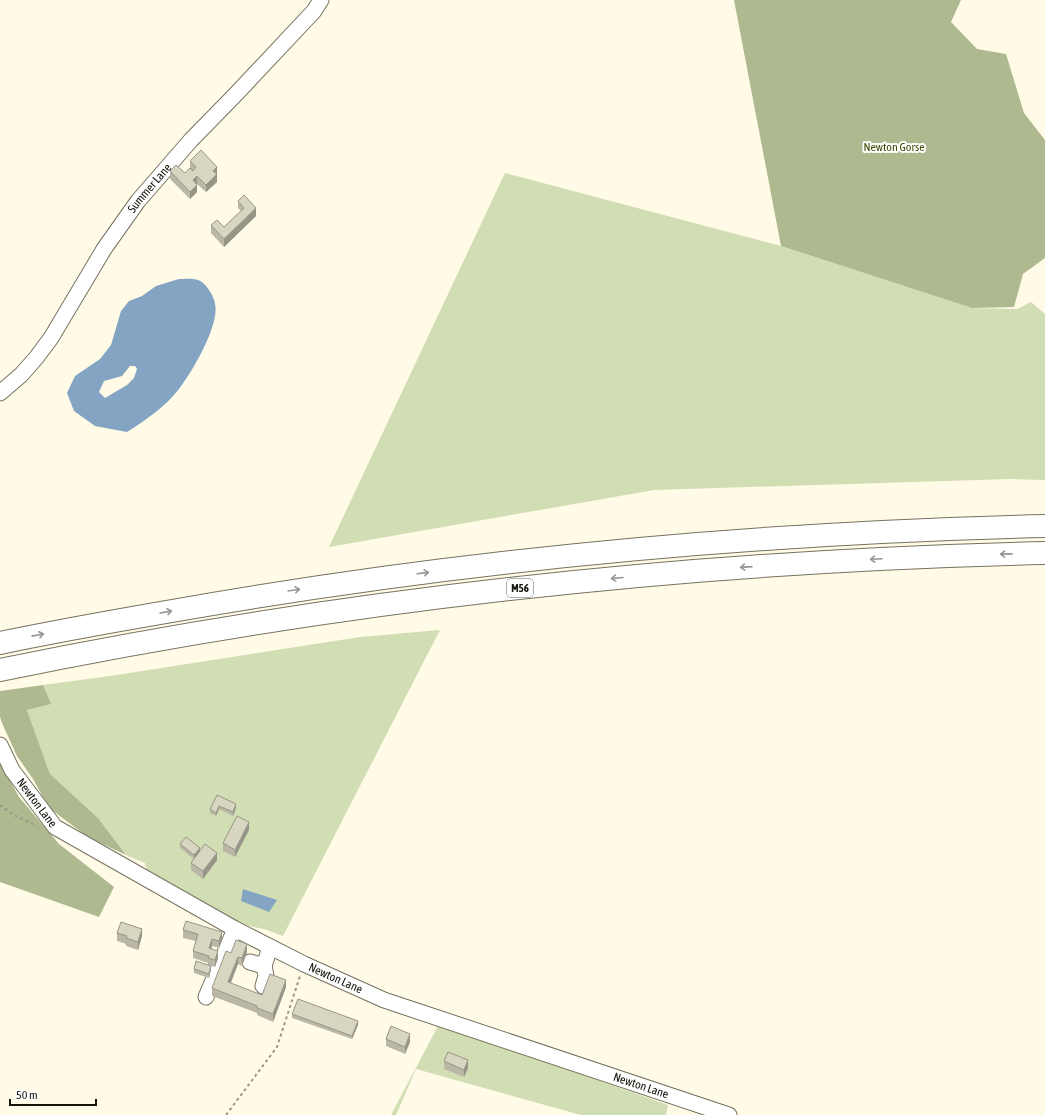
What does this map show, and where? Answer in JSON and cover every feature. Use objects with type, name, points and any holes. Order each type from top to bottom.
[{"type":"highway","name":"M56","points":[[0,643],[235,599],[341,583],[555,557],[787,537],[957,528],[1045,526]]},
{"type":"highway","name":"M56","points":[[0,670],[128,645],[349,609],[582,581],[768,565],[880,558],[1045,553]]},
{"type":"street","name":"Summer Lane","points":[[0,392],[21,375],[51,338],[104,250],[138,201],[186,146],[314,11],[321,0]]},
{"type":"street","name":"Newton Lane","points":[[0,745],[12,770],[56,827],[235,929],[270,947],[384,1000],[729,1115]]},
{"type":"street","points":[[206,997],[235,929]]},
{"type":"street","points":[[263,986],[266,976],[257,964],[270,947]]},
{"type":"path","points":[[0,805],[12,814],[42,828],[56,827]]},
{"type":"path","points":[[226,1115],[277,1047],[304,964]]},
{"type":"green space","name":"Newton Gorse","points":[[734,0],[961,0],[951,22],[977,49],[1006,54],[1024,113],[1045,140],[1045,258],[1023,274],[1014,307],[972,308],[781,246]]},
{"type":"green space","points":[[505,173],[781,246],[972,308],[1017,309],[1031,302],[1045,314],[1045,480],[1010,479],[654,490],[329,547]]},
{"type":"green space","points":[[440,630],[283,936],[264,929],[245,925],[215,913],[147,872],[145,863],[126,855],[98,818],[50,774],[27,710],[50,704],[43,685],[360,637]]},
{"type":"green space","points":[[43,685],[51,704],[27,710],[50,774],[98,818],[126,855],[88,837],[49,808],[33,779],[17,756],[0,717],[0,691]]},
{"type":"green space","points":[[0,762],[19,797],[59,844],[114,887],[99,917],[0,882]]},
{"type":"green space","points":[[439,1024],[668,1105],[666,1115],[581,1115],[416,1069],[396,1115],[391,1115]]},
{"type":"water","points":[[179,279],[196,279],[208,288],[215,303],[215,313],[213,324],[204,348],[174,396],[155,413],[127,432],[95,426],[74,411],[67,393],[75,376],[100,359],[111,345],[121,311],[129,301],[142,296],[156,286]],"holes":[[[130,366],[135,366],[137,369],[134,378],[127,385],[105,398],[99,392],[104,381],[122,376]]]},
{"type":"water","points":[[243,889],[277,900],[269,912],[241,901]]},
{"type":"building","points":[[201,150],[217,167],[213,171],[217,174],[206,185],[197,176],[193,180],[197,185],[190,192],[170,171],[176,165],[185,173],[190,168],[193,171],[196,167],[190,161]]},
{"type":"building","points":[[244,195],[256,208],[224,239],[211,225],[217,220],[224,227],[244,208],[238,201]]},
{"type":"building","points":[[217,795],[236,804],[233,812],[219,806],[216,813],[210,809]]},
{"type":"building","points":[[237,816],[249,822],[235,850],[223,843]]},
{"type":"building","points":[[186,837],[200,848],[194,855],[180,844]]},
{"type":"building","points":[[205,844],[217,853],[203,871],[191,863]]},
{"type":"building","points":[[186,921],[222,932],[219,941],[212,939],[209,948],[218,951],[215,960],[208,958],[209,956],[193,951],[198,934],[183,930]]},
{"type":"building","points":[[121,922],[142,929],[138,942],[117,933]]},
{"type":"building","points":[[236,940],[247,944],[242,958],[238,957],[228,982],[262,995],[270,974],[286,980],[273,1014],[212,988],[226,951],[231,953]]},
{"type":"building","points":[[196,961],[211,966],[209,974],[194,969]]},
{"type":"building","points":[[298,999],[358,1021],[352,1036],[292,1014]]},
{"type":"building","points":[[391,1026],[410,1034],[405,1047],[386,1039]]},
{"type":"building","points":[[448,1052],[468,1060],[464,1070],[444,1061]]}]
